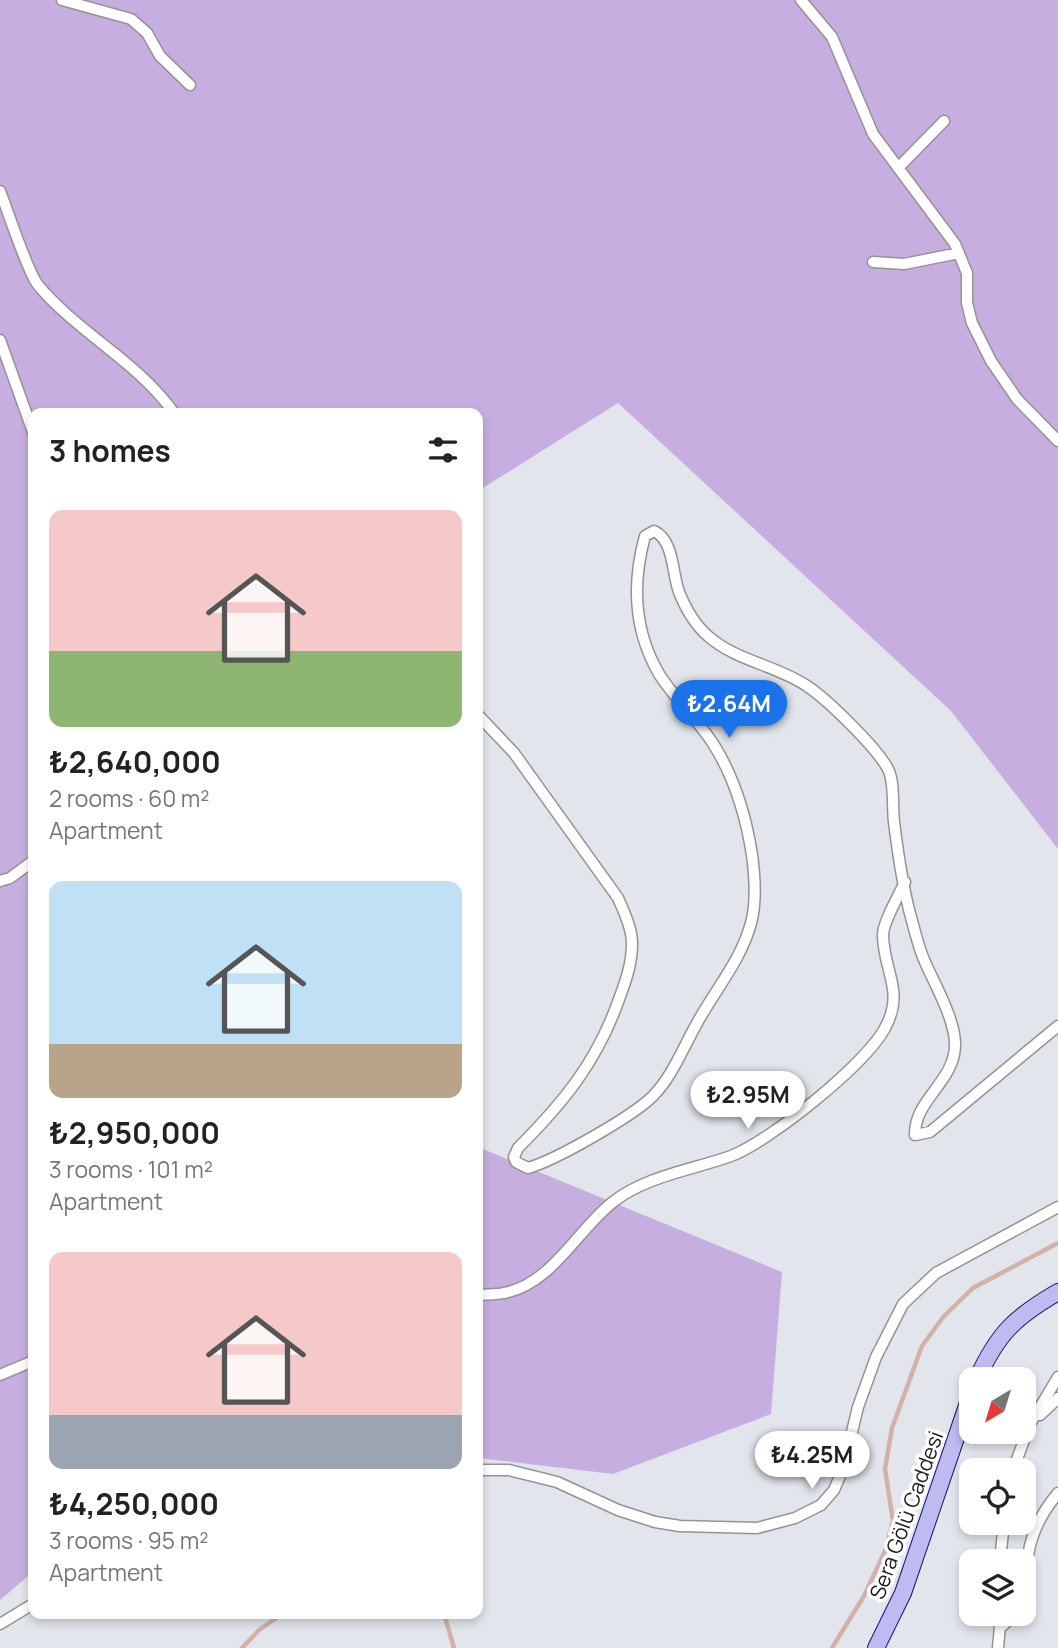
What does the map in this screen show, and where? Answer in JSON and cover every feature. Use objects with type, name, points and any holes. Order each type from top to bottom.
[{"type":"main road","points":[[983,1367],[994,1345],[1023,1312],[1058,1292]]},
{"type":"main road","name":"Sera Gölü Caddesi","points":[[876,1648],[903,1592],[959,1429]]},
{"type":"street","points":[[62,0],[131,19],[147,33],[160,56],[190,85]]},
{"type":"street","points":[[801,0],[832,37],[873,134],[955,244],[967,273],[967,303],[972,323],[991,362],[1017,398],[1058,441]]},
{"type":"street","points":[[898,167],[944,121]]},
{"type":"street","points":[[0,191],[36,282],[61,308],[141,375],[170,408]]},
{"type":"street","points":[[873,262],[904,264],[959,253]]},
{"type":"street","points":[[0,340],[28,418]]},
{"type":"street","points":[[483,720],[514,753],[618,898],[628,919],[632,942],[629,971],[609,1028],[586,1070],[559,1107],[518,1148],[514,1157],[516,1162],[528,1168],[546,1163],[634,1111],[651,1097],[670,1074],[697,1022],[732,968],[751,924],[755,899],[754,871],[738,792],[714,745],[659,674],[639,628],[636,590],[640,555],[645,536],[654,531],[662,534],[666,541],[678,589],[686,608],[707,636],[736,655],[791,676],[809,687],[871,746],[889,771],[894,823],[911,917],[923,959],[944,1003],[956,1042],[954,1060],[949,1072],[920,1110],[915,1135],[930,1132],[1058,1026]]},
{"type":"street","points":[[0,881],[10,878],[28,864]]},
{"type":"street","points":[[483,1295],[506,1293],[540,1277],[613,1202],[644,1184],[732,1156],[758,1143],[781,1128],[863,1056],[884,1029],[896,1000],[882,934],[905,883]]},
{"type":"street","points":[[483,1470],[509,1470],[557,1482],[618,1510],[655,1522],[680,1526],[757,1528],[795,1518],[821,1504],[834,1490],[843,1469],[858,1407],[876,1357],[903,1304],[936,1273],[1058,1207]]},
{"type":"street","points":[[0,1375],[28,1363]]},
{"type":"street","points":[[1036,1414],[1058,1377]]},
{"type":"street","points":[[1036,1418],[1058,1398]]},
{"type":"street","points":[[1027,1549],[1038,1521],[1058,1493]]},
{"type":"street","points":[[0,1624],[28,1607]]},
{"type":"street","points":[[998,1648],[1001,1627]]},
{"type":"shaded area","points":[[0,0],[1058,0],[1058,849],[951,711],[618,403],[483,488],[483,408],[28,408],[28,1576],[0,1600]]},
{"type":"shaded area","points":[[483,1149],[782,1272],[771,1414],[613,1474],[483,1459]]},
{"type":"waterway","points":[[832,1648],[864,1596],[885,1551],[893,1521],[885,1469],[892,1428],[922,1346],[944,1316],[973,1288],[1058,1243]]},
{"type":"waterway","points":[[242,1648],[259,1630],[275,1619]]},
{"type":"waterway","points":[[445,1619],[454,1648]]}]
